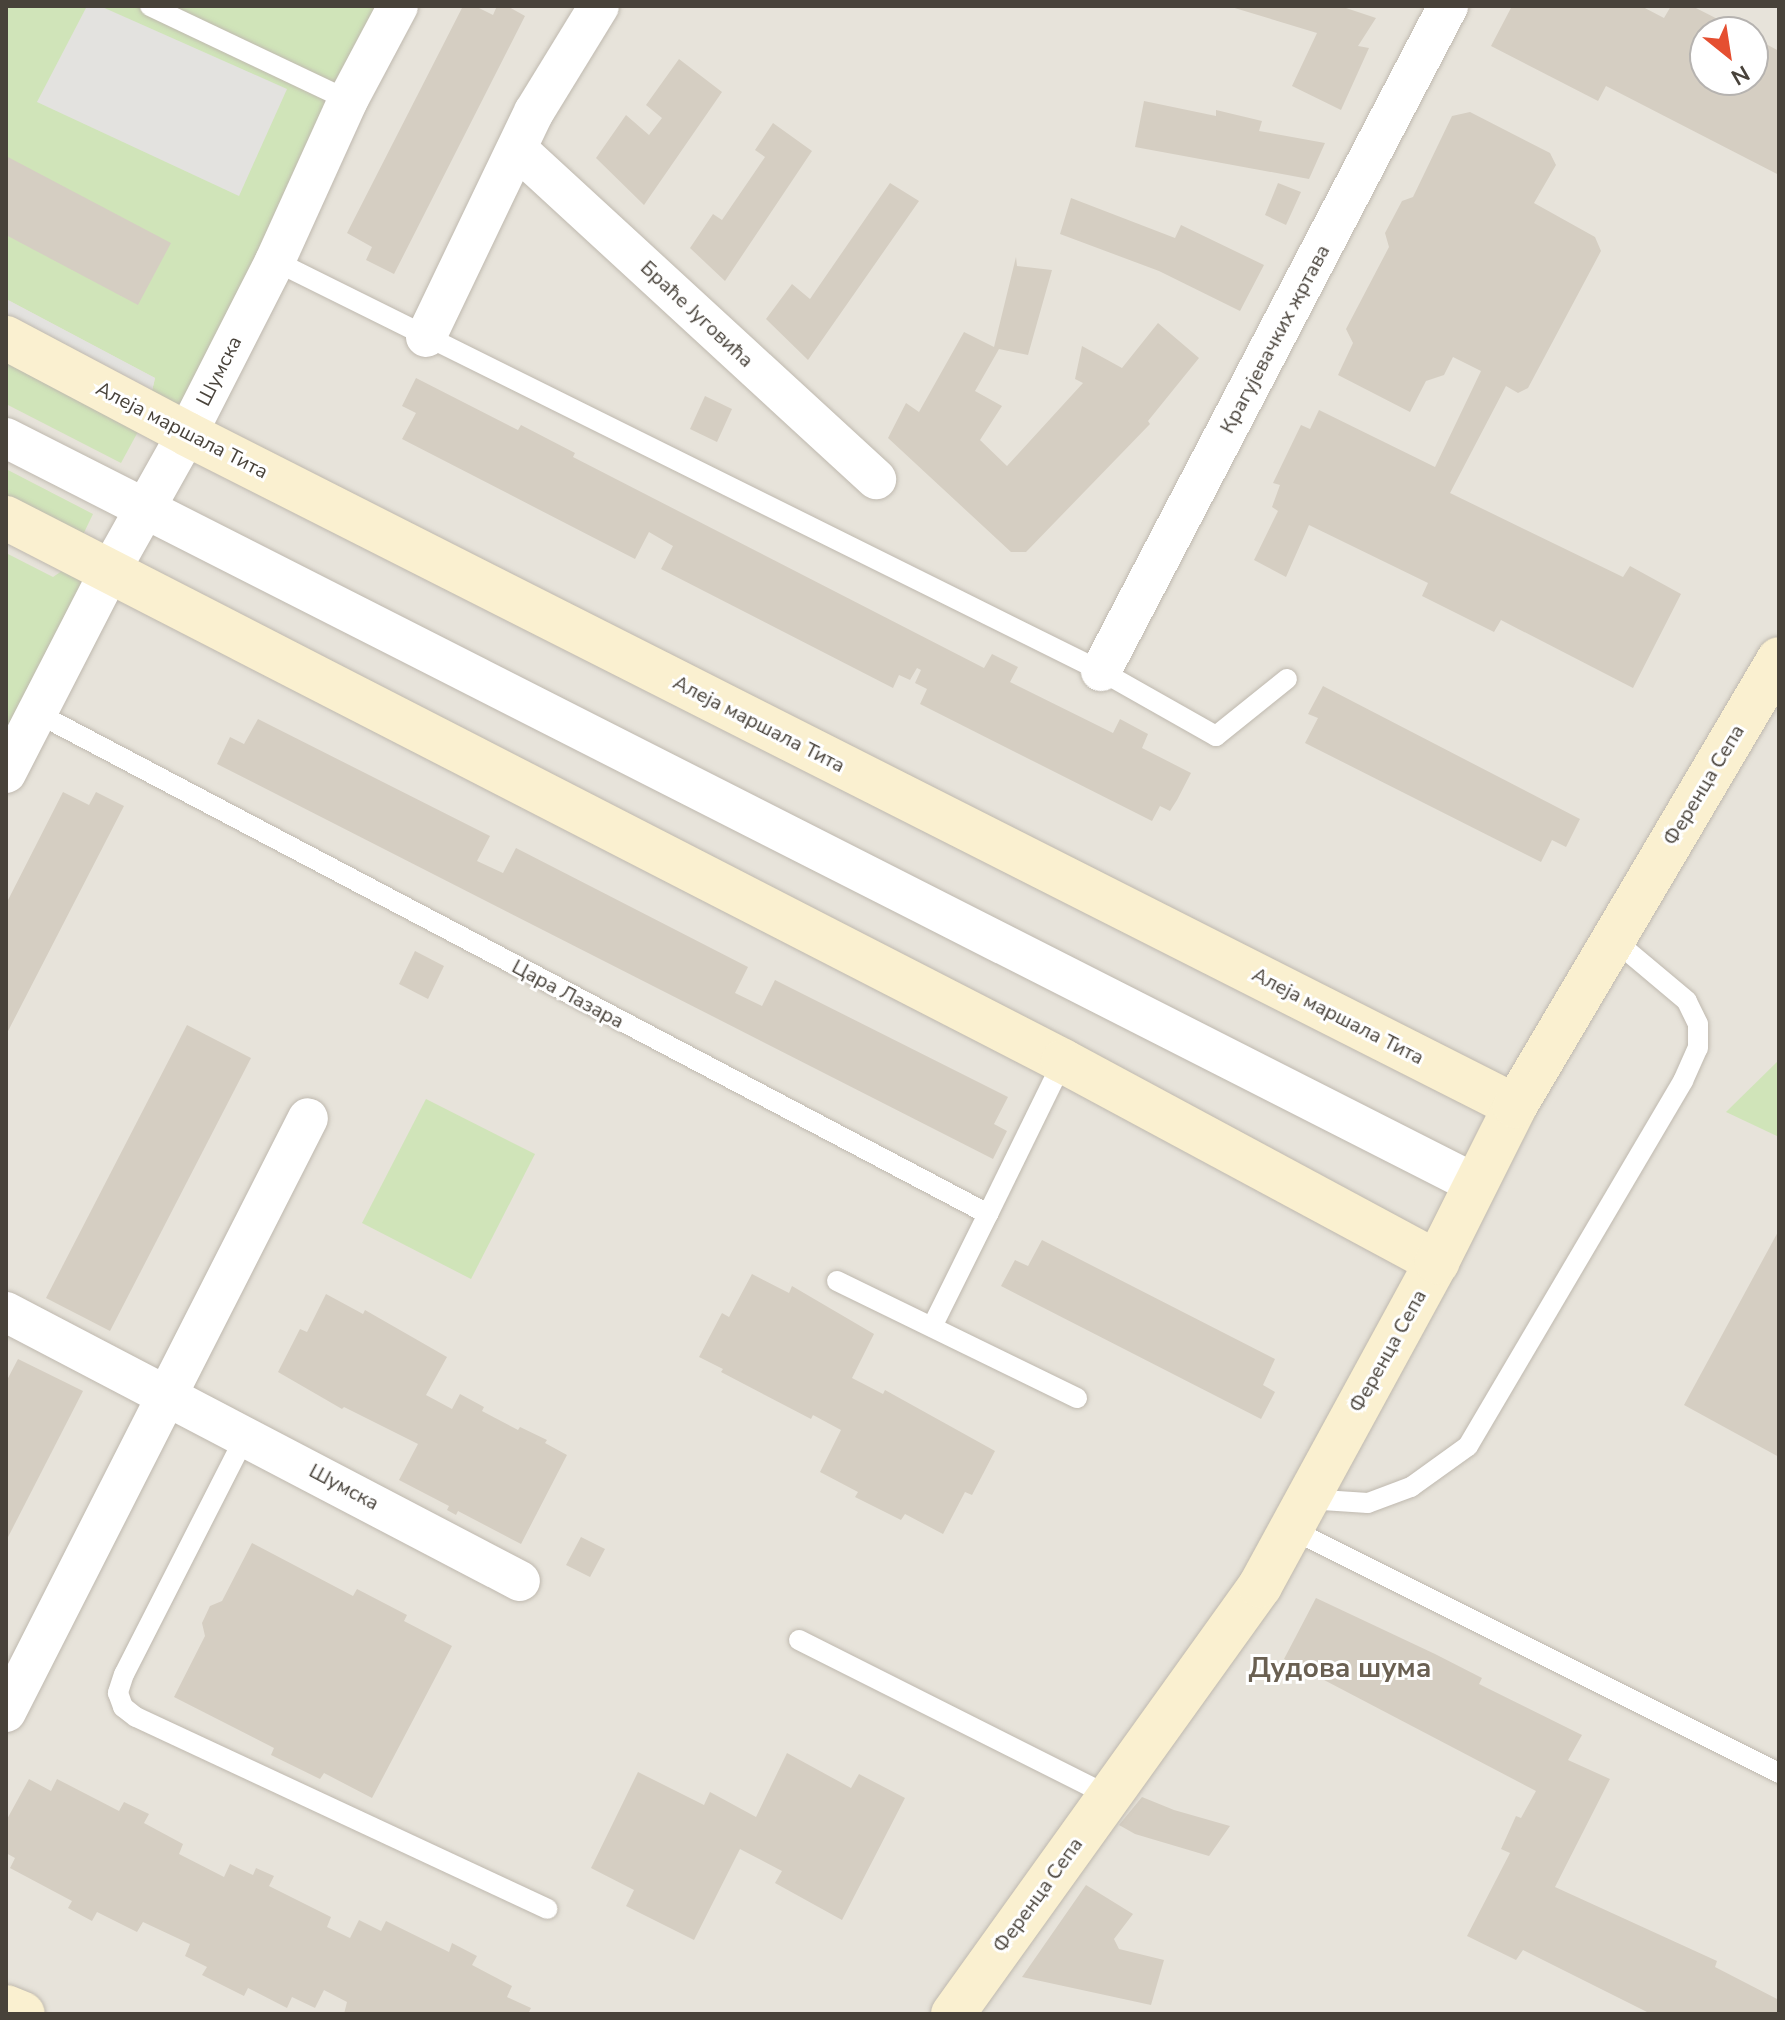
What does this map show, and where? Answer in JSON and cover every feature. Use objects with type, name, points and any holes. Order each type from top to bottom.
[{"type":"street","name":"Шумска","points":[[6,773],[110,571],[187,434],[275,261],[348,100],[398,6]]},
{"type":"street","points":[[426,337],[534,112],[599,6]]},
{"type":"street","name":"Крагујевачких жртава","points":[[1101,671],[1448,6]]},
{"type":"street","name":"Браће Југовића","points":[[517,149],[876,479]]},
{"type":"street","name":"Алеја маршала Тита","points":[[6,338],[187,434],[1515,1106]]},
{"type":"street","points":[[6,438],[1475,1184]]},
{"type":"street","points":[[6,518],[1063,1061],[1437,1262]]},
{"type":"street","name":"Ференца Сепа","points":[[953,2014],[1260,1586],[1437,1262],[1515,1106],[1779,659]]},
{"type":"street","points":[[6,1712],[308,1118]]},
{"type":"street","name":"Шумска","points":[[6,1312],[520,1581]]},
{"type":"street","points":[[6,2007],[23,2014]]},
{"type":"lane","points":[[150,6],[348,100]]},
{"type":"lane","points":[[275,261],[1101,671],[1216,736],[1287,679]]},
{"type":"lane","name":"Цара Лазара","points":[[37,713],[988,1214]]},
{"type":"lane","points":[[1299,1514],[1368,1503],[1411,1487],[1468,1446],[1683,1081],[1698,1048],[1698,1024],[1687,1001],[1613,939]]},
{"type":"lane","points":[[932,1327],[1063,1061]]},
{"type":"lane","points":[[837,1281],[1077,1398]]},
{"type":"lane","points":[[246,1435],[124,1674],[118,1693],[123,1707],[136,1717],[547,1909]]},
{"type":"lane","points":[[1299,1514],[1779,1773]]},
{"type":"lane","points":[[799,1640],[1109,1796]]},
{"type":"shaded area","points":[[6,6],[1779,6],[1779,2014],[6,2014]]},
{"type":"shaded area","points":[[87,6],[100,6],[287,89],[239,196],[37,102]]},
{"type":"shaded area","points":[[6,299],[155,378],[149,404],[6,328]]},
{"type":"green space","points":[[6,6],[386,6],[181,418],[149,404],[155,378],[6,299]]},
{"type":"green space","points":[[6,357],[140,428],[121,463],[6,404]]},
{"type":"green space","points":[[6,469],[93,514],[79,543],[6,506]]},
{"type":"green space","points":[[6,553],[53,577],[72,564],[90,574],[6,742]]},
{"type":"green space","points":[[1779,1060],[1779,1137],[1726,1112]]},
{"type":"green space","points":[[426,1099],[535,1154],[471,1279],[362,1223]]},
{"type":"building","points":[[463,6],[475,6],[493,15],[497,6],[507,6],[525,16],[394,274],[366,260],[372,247],[347,233]]},
{"type":"building","points":[[1228,6],[1340,6],[1376,18],[1358,46],[1369,48],[1341,110],[1292,86],[1317,33]]},
{"type":"building","points":[[1512,6],[1641,6],[1664,18],[1671,6],[1692,6],[1712,16],[1689,16],[1689,96],[1769,96],[1769,46],[1779,51],[1779,175],[1606,86],[1598,101],[1491,46]]},
{"type":"building","points":[[679,59],[722,92],[644,205],[596,158],[626,115],[649,135],[662,118],[646,105]]},
{"type":"building","points":[[1144,101],[1216,116],[1216,110],[1262,121],[1259,131],[1325,143],[1309,179],[1135,147]]},
{"type":"building","points":[[1470,112],[1550,153],[1556,165],[1534,203],[1595,237],[1601,251],[1528,388],[1518,393],[1506,386],[1450,493],[1623,577],[1630,566],[1681,594],[1633,688],[1501,620],[1494,632],[1422,596],[1428,583],[1309,525],[1286,577],[1254,560],[1278,511],[1272,507],[1280,485],[1273,483],[1301,425],[1310,429],[1319,410],[1435,467],[1481,371],[1453,357],[1444,375],[1426,381],[1410,412],[1338,375],[1353,343],[1346,329],[1389,247],[1385,233],[1402,201],[1413,197],[1452,116]]},
{"type":"building","points":[[773,123],[812,151],[725,281],[690,248],[713,214],[722,220],[765,157],[755,150]]},
{"type":"building","points":[[6,156],[171,243],[138,305],[6,235]]},
{"type":"building","points":[[890,183],[919,201],[808,360],[766,319],[792,284],[810,299]]},
{"type":"building","points":[[1278,183],[1301,192],[1286,225],[1265,215]]},
{"type":"building","points":[[1071,198],[1175,238],[1181,225],[1264,265],[1240,311],[1159,271],[1060,234]]},
{"type":"building","points":[[1016,257],[1017,266],[1052,270],[1028,355],[999,349],[975,391],[1002,406],[980,440],[1007,466],[1083,383],[1075,379],[1082,346],[1122,368],[1158,323],[1199,358],[1148,421],[1150,424],[1026,552],[1011,552],[888,438],[906,403],[919,412],[964,332],[994,347]]},
{"type":"building","points":[[416,378],[518,430],[521,425],[575,453],[573,457],[984,668],[992,654],[1018,667],[1010,682],[1113,733],[1120,719],[1148,734],[1142,748],[1191,773],[1177,800],[1170,811],[1160,806],[1152,821],[920,704],[927,689],[915,683],[921,670],[917,668],[910,680],[899,675],[893,688],[661,569],[673,546],[649,532],[635,559],[402,439],[416,413],[402,406]]},
{"type":"building","points":[[705,396],[732,409],[717,442],[690,429]]},
{"type":"building","points":[[1323,686],[1580,819],[1566,847],[1552,840],[1541,862],[1305,743],[1318,718],[1308,714]]},
{"type":"building","points":[[258,719],[490,836],[477,861],[503,873],[516,848],[748,967],[735,993],[762,1006],[775,980],[1008,1097],[994,1124],[1007,1131],[993,1159],[217,764],[230,737],[244,744]]},
{"type":"building","points":[[63,792],[89,805],[96,792],[124,806],[6,1035],[6,904]]},
{"type":"building","points":[[415,951],[444,966],[428,999],[399,984]]},
{"type":"building","points":[[187,1025],[251,1058],[110,1331],[46,1298]]},
{"type":"building","points":[[1779,1230],[1779,1457],[1684,1405]]},
{"type":"building","points":[[1042,1240],[1275,1359],[1263,1385],[1275,1392],[1261,1419],[1001,1286],[1015,1260],[1028,1266]]},
{"type":"building","points":[[752,1274],[789,1293],[792,1286],[874,1334],[852,1378],[883,1394],[885,1390],[995,1451],[972,1495],[965,1492],[943,1534],[905,1514],[901,1520],[855,1497],[858,1492],[820,1472],[841,1430],[813,1415],[811,1419],[721,1372],[723,1369],[699,1357],[722,1313],[729,1317]]},
{"type":"building","points":[[326,1294],[363,1314],[365,1310],[447,1357],[426,1395],[452,1409],[460,1394],[484,1407],[482,1411],[518,1430],[520,1427],[547,1440],[545,1443],[567,1455],[521,1544],[458,1511],[456,1515],[447,1510],[449,1506],[399,1480],[418,1444],[344,1407],[342,1409],[278,1372],[300,1329],[307,1332]]},
{"type":"building","points":[[18,1359],[83,1391],[6,1541],[6,1382]]},
{"type":"building","points":[[581,1537],[605,1549],[590,1577],[566,1565]]},
{"type":"building","points":[[252,1543],[353,1596],[357,1589],[407,1615],[404,1621],[452,1646],[372,1798],[324,1773],[320,1779],[271,1755],[274,1748],[174,1697],[205,1636],[202,1623],[210,1606],[222,1601]]},
{"type":"building","points":[[1316,1598],[1482,1678],[1479,1684],[1582,1735],[1568,1760],[1610,1779],[1555,1887],[1717,1961],[1715,1967],[1779,2000],[1779,2014],[1651,2014],[1523,1950],[1516,1960],[1467,1936],[1510,1853],[1501,1849],[1516,1816],[1521,1818],[1536,1791],[1284,1659]]},
{"type":"building","points":[[787,1753],[851,1788],[859,1774],[905,1798],[842,1920],[775,1883],[782,1871],[740,1849],[694,1940],[626,1906],[634,1890],[591,1868],[638,1772],[704,1805],[710,1792],[756,1817]]},
{"type":"building","points":[[29,1779],[51,1791],[57,1779],[119,1811],[124,1802],[149,1814],[144,1823],[183,1844],[179,1854],[224,1877],[230,1864],[253,1875],[256,1868],[274,1876],[269,1886],[331,1917],[327,1927],[350,1938],[359,1920],[381,1931],[386,1921],[449,1952],[452,1943],[477,1956],[472,1965],[512,1986],[507,1997],[531,2008],[528,2014],[344,2014],[347,2002],[324,1990],[315,2008],[292,1997],[287,2008],[248,1988],[244,1996],[202,1975],[207,1967],[185,1956],[190,1944],[143,1922],[137,1932],[97,1912],[92,1921],[68,1908],[72,1901],[10,1868],[15,1858],[6,1853],[6,1821]]},
{"type":"building","points":[[1142,1797],[1230,1826],[1209,1856],[1135,1834],[1119,1825]]},
{"type":"building","points":[[1086,1885],[1133,1914],[1114,1939],[1119,1949],[1164,1960],[1151,2005],[1022,1977]]},
{"type":"district","name":"Дудова шума","points":[[1340,1668]]}]
